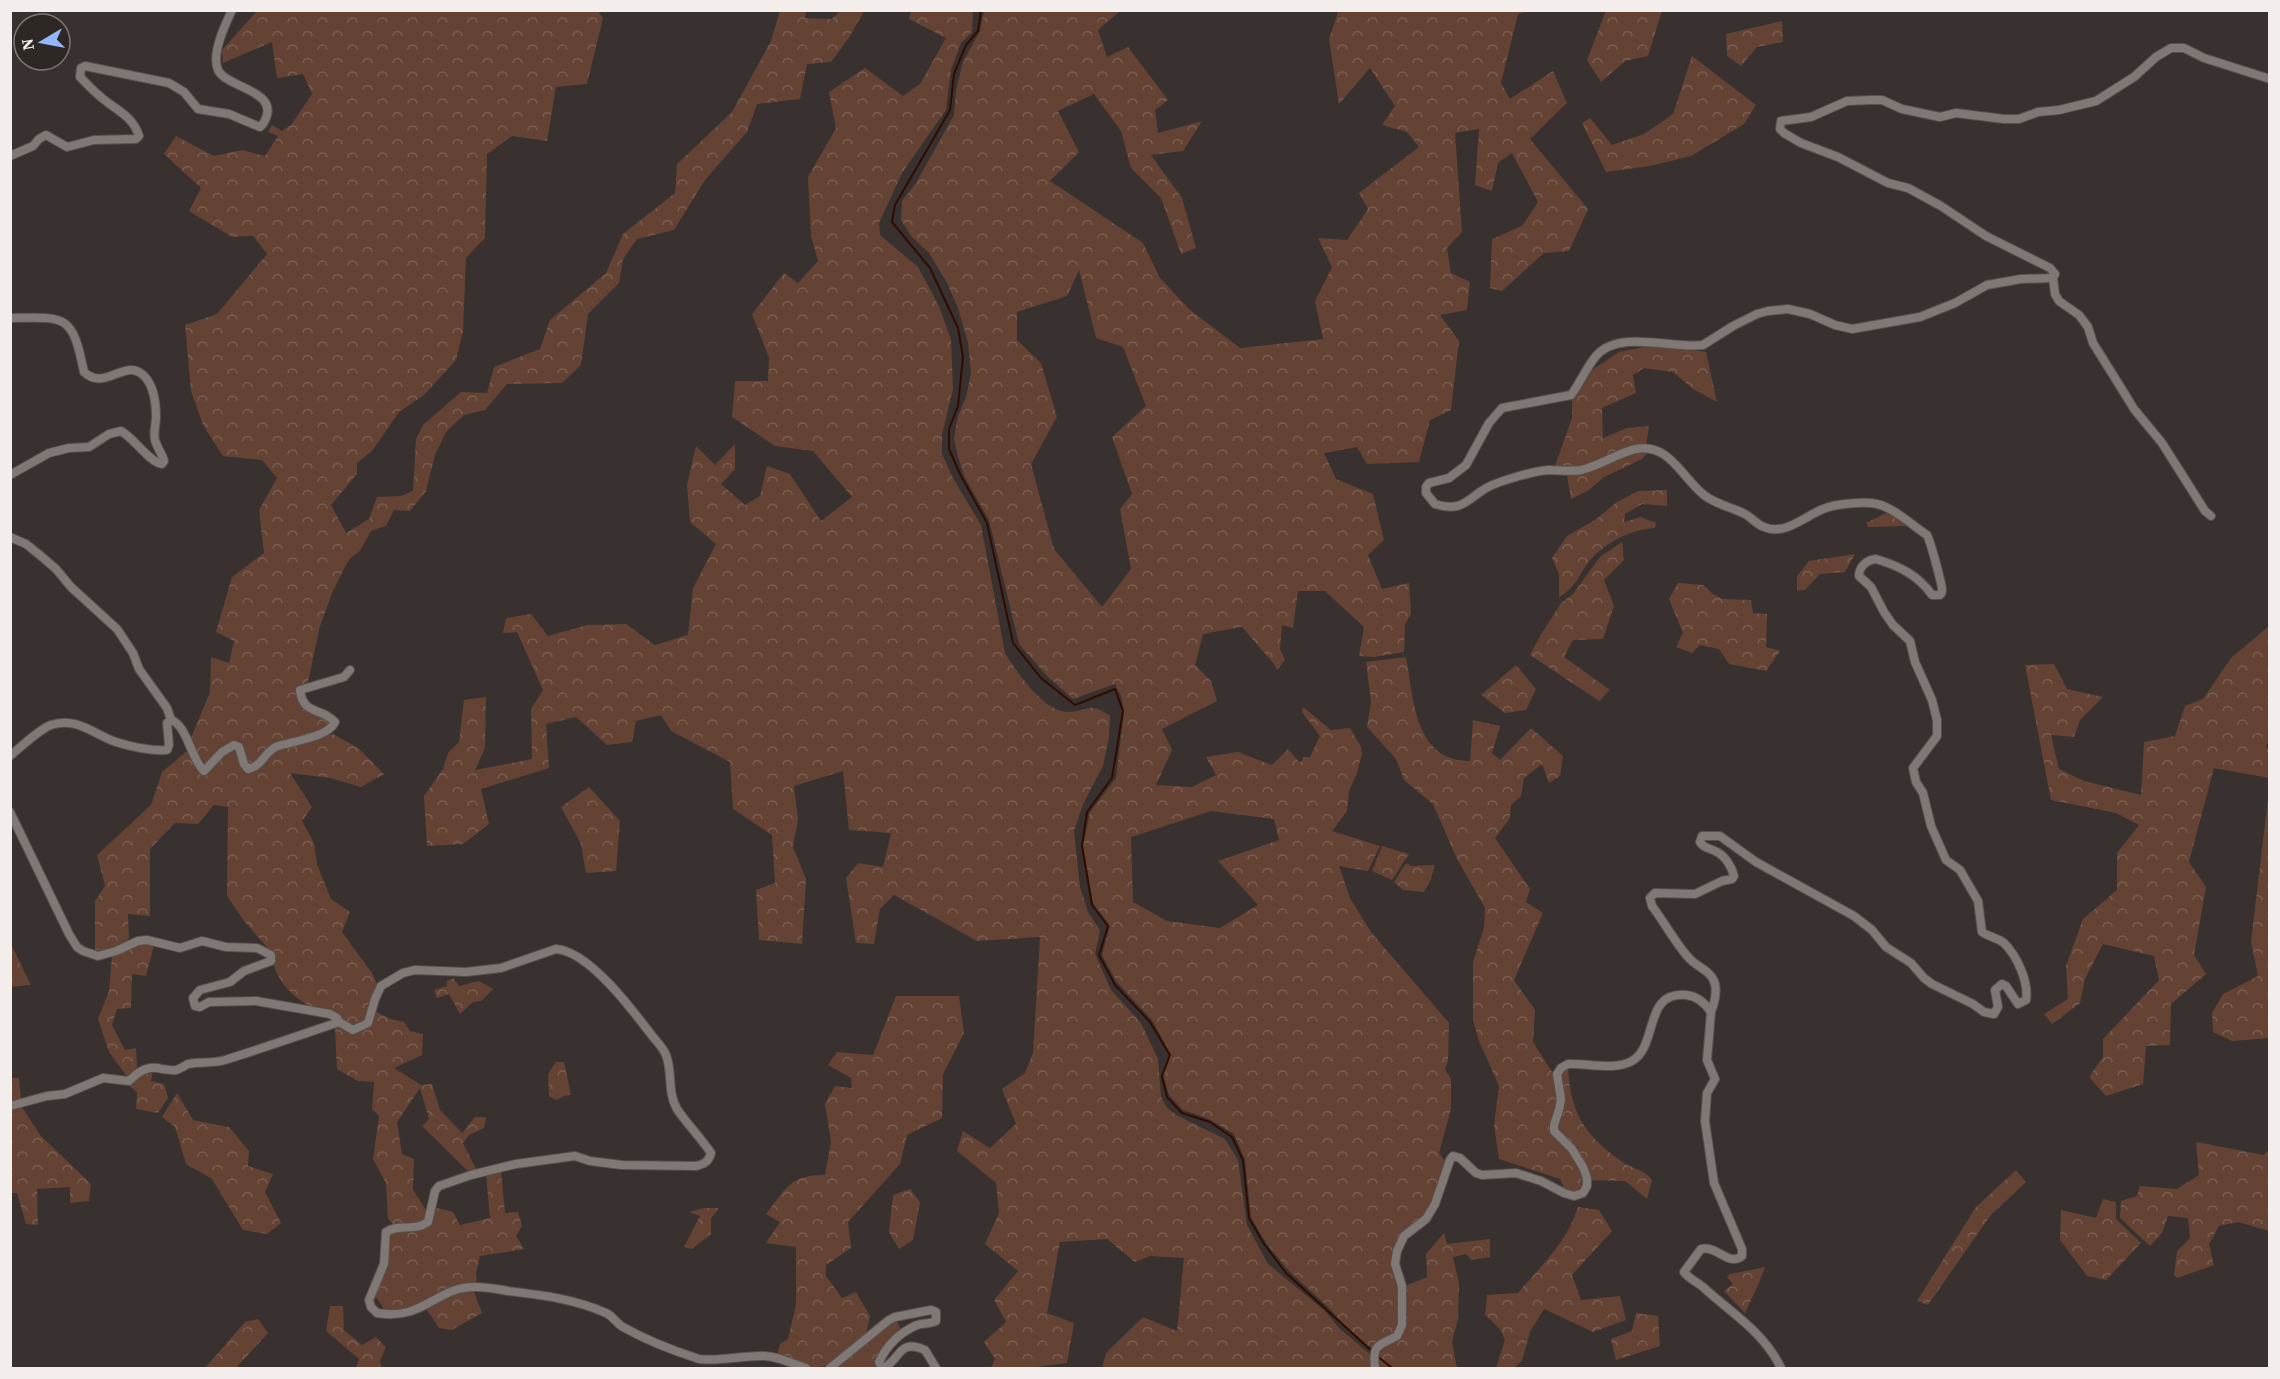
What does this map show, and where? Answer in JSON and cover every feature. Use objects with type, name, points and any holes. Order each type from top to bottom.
[{"type":"street","points":[[10,156],[33,146],[46,135],[67,147],[94,140],[136,140],[139,136],[127,116],[104,100],[80,77],[81,68],[85,66],[169,83],[184,92],[198,109],[229,114],[260,127],[264,124],[267,111],[265,102],[257,94],[224,77],[217,62],[221,35],[232,10]]},
{"type":"street","points":[[2211,516],[2205,511],[2162,443],[2134,409],[2093,343],[2088,327],[2079,315],[2059,301],[2055,294],[2053,278],[2055,274],[2050,268],[1986,236],[1941,206],[1908,188],[1881,180],[1838,156],[1801,143],[1780,129],[1781,121],[1811,117],[1847,101],[1871,100],[1882,100],[1902,109],[1940,117],[1956,113],[2004,120],[2019,119],[2038,112],[2059,110],[2096,101],[2134,77],[2156,57],[2171,48],[2184,48],[2204,58],[2270,79]]},
{"type":"street","points":[[1781,1368],[1753,1328],[1720,1304],[1684,1272],[1701,1249],[1707,1247],[1714,1249],[1733,1260],[1742,1256],[1742,1249],[1714,1183],[1705,1121],[1707,1094],[1715,1078],[1707,1060],[1711,1012],[1715,1001],[1715,983],[1706,969],[1692,961],[1685,953],[1652,906],[1650,898],[1655,894],[1695,894],[1731,879],[1734,876],[1733,872],[1722,856],[1700,842],[1702,836],[1712,834],[1720,836],[1744,855],[1773,873],[1854,916],[1872,930],[1886,947],[1904,957],[1924,978],[1943,991],[1973,1004],[1984,1012],[1994,1014],[1998,1007],[1995,990],[2002,984],[2006,986],[2018,1004],[2026,1000],[2026,988],[2020,968],[2003,942],[1983,932],[1978,901],[1960,870],[1946,860],[1931,826],[1923,793],[1916,782],[1913,768],[1937,736],[1937,720],[1932,700],[1915,662],[1910,640],[1893,625],[1871,587],[1859,576],[1859,570],[1863,565],[1876,559],[1905,570],[1920,580],[1932,595],[1940,595],[1942,584],[1934,564],[1930,540],[1927,535],[1890,510],[1867,502],[1824,508],[1782,528],[1764,527],[1746,514],[1722,506],[1705,496],[1667,456],[1650,449],[1638,448],[1572,472],[1548,470],[1514,478],[1490,486],[1464,505],[1455,507],[1435,504],[1426,493],[1426,487],[1429,483],[1449,478],[1466,465],[1489,423],[1502,408],[1571,395],[1596,356],[1613,343],[1656,342],[1703,345],[1757,314],[1788,309],[1818,316],[1835,326],[1852,329],[1920,317],[1955,303],[1987,285],[2028,278],[2053,278]]},
{"type":"street","points":[[10,318],[50,317],[68,325],[74,331],[84,372],[89,377],[97,380],[106,379],[126,369],[134,368],[140,372],[152,389],[156,417],[154,438],[164,461],[162,464],[154,463],[142,447],[121,431],[109,434],[89,447],[69,448],[49,453],[10,475]]},
{"type":"street","points":[[10,537],[26,544],[41,556],[117,629],[133,653],[139,669],[167,708],[171,720],[181,727],[204,771],[222,752],[234,745],[239,747],[248,770],[255,768],[276,747],[324,733],[333,728],[335,722],[332,719],[311,710],[304,704],[300,690],[344,677],[350,670]]},
{"type":"street","points":[[10,756],[54,724],[86,726],[115,742],[145,749],[166,750],[169,745],[167,723],[171,720]]},
{"type":"street","points":[[10,812],[15,818],[27,849],[69,934],[77,947],[83,951],[98,956],[106,955],[138,940],[180,948],[202,941],[226,947],[257,948],[271,955],[271,961],[244,971],[230,982],[200,990],[193,998],[195,1006],[209,1002],[256,1001],[330,1014],[353,1030],[368,1023],[381,986],[403,973],[434,970],[466,972],[501,968],[556,949],[575,955],[624,999],[665,1052],[671,1096],[677,1109],[711,1153],[710,1159],[704,1165],[696,1166],[622,1165],[590,1161],[575,1156],[559,1157],[516,1164],[439,1186],[435,1191],[428,1222],[421,1227],[391,1229],[386,1232],[384,1263],[369,1300],[371,1307],[377,1313],[407,1313],[419,1310],[448,1292],[460,1288],[482,1287],[549,1296],[609,1314],[621,1326],[699,1359],[766,1356],[787,1360],[806,1368]]},
{"type":"street","points":[[1375,1368],[1373,1355],[1376,1348],[1381,1343],[1397,1336],[1402,1325],[1402,1287],[1395,1264],[1397,1251],[1404,1236],[1426,1218],[1435,1204],[1450,1160],[1454,1156],[1460,1158],[1476,1173],[1482,1175],[1516,1173],[1541,1181],[1564,1193],[1574,1196],[1582,1193],[1587,1186],[1583,1167],[1572,1149],[1554,1131],[1561,1099],[1557,1074],[1561,1068],[1568,1064],[1614,1066],[1632,1061],[1645,1043],[1661,1002],[1670,996],[1691,995],[1699,999],[1711,1012]]},
{"type":"street","points":[[10,1106],[47,1096],[65,1094],[103,1078],[129,1081],[139,1071],[146,1069],[177,1070],[198,1062],[222,1062],[339,1022]]},
{"type":"street","points":[[830,1368],[895,1317],[931,1310],[936,1312],[936,1321],[919,1324],[894,1340],[879,1362],[882,1368],[887,1368],[898,1352],[912,1347],[925,1350],[936,1368]]},
{"type":"green space","points":[[597,10],[603,18],[587,84],[556,87],[547,141],[512,136],[487,154],[485,238],[466,258],[463,331],[456,360],[424,395],[399,412],[372,451],[357,463],[357,474],[331,505],[346,533],[369,519],[377,497],[401,496],[413,491],[416,439],[423,425],[461,392],[487,393],[494,367],[540,349],[550,320],[606,273],[623,234],[675,193],[677,164],[732,112],[771,41],[780,11],[806,11],[805,18],[832,19],[840,11],[864,11],[850,36],[831,62],[807,64],[800,99],[757,104],[747,132],[705,180],[674,230],[637,239],[623,259],[619,283],[588,314],[581,365],[562,383],[507,384],[485,410],[464,415],[446,432],[435,455],[426,491],[410,511],[394,510],[386,526],[371,531],[360,551],[349,559],[333,591],[320,626],[308,682],[298,688],[297,697],[303,708],[325,718],[331,724],[328,729],[272,745],[261,759],[250,765],[241,742],[231,743],[206,765],[191,738],[210,692],[211,657],[229,663],[234,641],[216,632],[232,577],[264,553],[259,510],[277,478],[262,460],[223,456],[203,425],[191,391],[185,325],[217,314],[267,254],[253,236],[232,237],[189,211],[201,188],[164,154],[176,136],[214,156],[242,150],[265,156],[278,136],[268,132],[272,125],[282,131],[291,125],[312,94],[303,74],[277,78],[272,42],[223,63],[222,50],[257,11]]},
{"type":"green space","points":[[1342,10],[1529,11],[1518,14],[1501,83],[1510,99],[1553,71],[1567,103],[1530,139],[1588,209],[1569,251],[1544,253],[1502,291],[1490,288],[1492,239],[1522,226],[1538,202],[1512,153],[1498,163],[1492,191],[1475,185],[1479,129],[1455,133],[1462,232],[1447,248],[1451,273],[1470,282],[1467,310],[1440,315],[1459,341],[1451,410],[1430,420],[1419,462],[1367,464],[1357,447],[1324,453],[1336,479],[1373,494],[1384,540],[1368,555],[1382,589],[1409,583],[1411,614],[1405,624],[1404,652],[1374,657],[1359,656],[1364,627],[1325,591],[1298,591],[1293,628],[1282,625],[1280,649],[1285,660],[1277,670],[1242,627],[1203,634],[1195,665],[1211,681],[1217,701],[1162,729],[1172,750],[1156,785],[1192,787],[1216,775],[1206,757],[1238,752],[1272,765],[1288,749],[1299,762],[1303,757],[1310,757],[1320,736],[1302,712],[1303,707],[1331,730],[1350,728],[1361,747],[1362,754],[1349,791],[1347,811],[1332,831],[1380,846],[1368,871],[1339,866],[1350,898],[1371,932],[1449,1023],[1448,1061],[1445,1069],[1451,1079],[1451,1109],[1439,1153],[1445,1161],[1437,1190],[1427,1213],[1395,1252],[1400,1294],[1398,1327],[1393,1335],[1378,1341],[1372,1349],[1288,1270],[1266,1243],[1251,1217],[1245,1160],[1234,1134],[1209,1119],[1183,1110],[1169,1095],[1163,1075],[1170,1053],[1152,1020],[1116,981],[1102,955],[1110,926],[1093,903],[1083,845],[1090,812],[1116,778],[1124,711],[1121,696],[1115,684],[1073,699],[1045,674],[1019,644],[989,520],[965,478],[954,438],[971,373],[968,343],[958,308],[947,283],[929,253],[912,237],[901,220],[902,201],[916,183],[954,115],[956,90],[963,62],[980,31],[984,11],[1120,11],[1098,30],[1107,57],[1128,47],[1168,100],[1155,110],[1158,133],[1202,121],[1183,151],[1151,155],[1182,198],[1196,248],[1181,254],[1161,198],[1131,168],[1121,131],[1094,94],[1058,111],[1079,152],[1050,181],[1143,243],[1160,278],[1189,309],[1240,348],[1323,339],[1315,301],[1332,267],[1318,238],[1347,240],[1368,209],[1359,193],[1419,147],[1407,132],[1382,125],[1395,106],[1370,68],[1339,104],[1329,39],[1338,12]],"holes":[[[1079,270],[1096,338],[1123,347],[1146,406],[1112,437],[1132,494],[1120,509],[1131,569],[1102,607],[1054,549],[1031,464],[1057,417],[1041,363],[1017,340],[1017,312],[1067,296]],[[1211,811],[1274,819],[1279,840],[1218,861],[1258,905],[1220,928],[1167,921],[1133,902],[1131,837]]]},
{"type":"green space","points":[[911,11],[973,11],[972,32],[961,43],[951,70],[946,110],[902,173],[879,223],[880,235],[918,267],[939,306],[951,340],[953,389],[942,435],[942,454],[953,478],[981,525],[1005,653],[1033,690],[1051,706],[1070,712],[1093,708],[1110,716],[1109,737],[1103,766],[1084,802],[1074,831],[1080,887],[1088,912],[1100,930],[1095,954],[1111,990],[1141,1023],[1158,1059],[1161,1096],[1167,1108],[1178,1116],[1225,1139],[1238,1160],[1247,1225],[1268,1264],[1324,1310],[1340,1329],[1370,1354],[1372,1368],[1102,1368],[1106,1353],[1143,1317],[1177,1331],[1184,1258],[1150,1256],[1135,1262],[1107,1239],[1060,1242],[1047,1313],[1074,1323],[1067,1363],[1029,1368],[991,1368],[995,1359],[984,1342],[1006,1322],[994,1300],[1018,1271],[985,1244],[999,1213],[996,1183],[957,1151],[963,1131],[990,1148],[1016,1124],[1002,1089],[1025,1073],[1033,1053],[1040,937],[977,941],[894,895],[880,909],[874,944],[856,943],[846,878],[858,863],[883,867],[891,833],[849,830],[843,771],[794,786],[798,819],[793,847],[806,879],[802,944],[759,940],[756,890],[775,883],[772,835],[733,809],[730,762],[671,731],[661,715],[636,721],[632,742],[607,745],[576,717],[546,724],[549,768],[481,789],[489,824],[463,844],[427,846],[424,796],[443,769],[448,753],[459,742],[464,700],[486,697],[485,748],[475,770],[532,759],[531,709],[543,690],[517,632],[503,633],[506,618],[531,614],[548,636],[587,625],[626,624],[655,645],[688,635],[693,588],[716,544],[690,522],[687,485],[696,446],[715,465],[735,444],[735,469],[721,484],[745,505],[760,496],[767,466],[790,474],[821,521],[852,497],[813,451],[775,446],[732,417],[735,381],[768,381],[769,358],[752,314],[784,273],[798,283],[818,261],[811,236],[808,177],[836,128],[829,92],[865,68],[903,96],[920,84],[946,38],[909,19]]},
{"type":"green space","points":[[1605,11],[1662,11],[1648,56],[1625,61],[1601,82],[1587,60]]},
{"type":"green space","points":[[1782,21],[1783,42],[1757,47],[1741,66],[1727,56],[1726,34]]},
{"type":"green space","points":[[1692,56],[1756,105],[1744,124],[1691,156],[1650,166],[1606,172],[1582,123],[1590,118],[1612,145],[1644,134],[1673,114]]},
{"type":"green space","points":[[1644,347],[1670,347],[1706,352],[1717,402],[1693,389],[1673,372],[1644,368],[1633,375],[1636,393],[1602,408],[1603,438],[1627,428],[1649,426],[1646,447],[1590,465],[1555,466],[1572,418],[1572,398],[1583,381],[1592,370],[1619,352]]},
{"type":"green space","points":[[1638,451],[1648,452],[1642,459],[1604,477],[1589,490],[1571,499],[1567,475],[1594,469]]},
{"type":"green space","points":[[1667,490],[1667,506],[1642,504],[1625,514],[1624,522],[1641,517],[1656,523],[1655,528],[1630,533],[1606,546],[1592,558],[1570,589],[1559,597],[1559,574],[1552,558],[1567,536],[1595,520],[1617,502],[1638,491]]},
{"type":"green space","points":[[1888,512],[1907,526],[1868,527],[1866,523]]},
{"type":"green space","points":[[1622,542],[1624,560],[1604,580],[1614,606],[1603,639],[1573,640],[1564,657],[1610,690],[1599,701],[1530,655],[1561,603],[1573,594],[1600,557]]},
{"type":"green space","points":[[1855,554],[1845,572],[1820,574],[1805,590],[1797,591],[1797,576],[1809,561]]},
{"type":"green space","points":[[1678,583],[1703,585],[1723,599],[1751,600],[1753,613],[1767,614],[1766,647],[1780,651],[1766,671],[1729,664],[1719,649],[1700,645],[1692,653],[1676,647],[1683,633],[1669,599]]},
{"type":"green space","points":[[2269,626],[2270,738],[2266,747],[2269,749],[2269,778],[2214,768],[2189,862],[2206,887],[2194,955],[2206,974],[2171,1004],[2170,1045],[2146,1046],[2143,1084],[2106,1096],[2089,1077],[2103,1057],[2103,1039],[2159,980],[2154,956],[2103,944],[2085,979],[2080,1003],[2052,1024],[2044,1014],[2068,999],[2066,966],[2083,919],[2117,890],[2117,853],[2139,825],[2116,813],[2051,800],[2025,665],[2054,664],[2067,689],[2103,697],[2080,720],[2074,737],[2051,735],[2059,769],[2084,781],[2141,795],[2144,742],[2175,736],[2185,706],[2203,699],[2231,658]]},
{"type":"green space","points":[[1406,657],[1420,725],[1427,739],[1438,751],[1452,758],[1470,761],[1473,720],[1500,726],[1492,753],[1500,760],[1531,728],[1563,756],[1560,776],[1549,783],[1542,764],[1524,778],[1521,796],[1511,805],[1510,818],[1495,838],[1530,889],[1526,902],[1543,913],[1514,980],[1535,1010],[1533,1042],[1552,1072],[1556,1084],[1556,1105],[1551,1127],[1578,1163],[1583,1179],[1582,1187],[1575,1191],[1565,1190],[1560,1179],[1499,1159],[1494,1125],[1499,1086],[1479,1041],[1473,1020],[1473,962],[1484,928],[1485,908],[1457,859],[1433,804],[1404,780],[1396,759],[1367,727],[1371,702],[1366,662]]},
{"type":"green space","points":[[1516,665],[1536,689],[1526,710],[1505,713],[1481,695]]},
{"type":"green space","points":[[333,734],[358,748],[384,774],[361,787],[330,778],[290,773],[312,807],[302,821],[314,843],[317,864],[331,899],[350,912],[342,932],[372,973],[378,986],[365,1022],[353,1028],[313,1009],[290,991],[275,968],[272,953],[244,921],[227,896],[228,807],[214,805],[198,824],[175,823],[150,849],[150,916],[128,914],[129,939],[109,949],[95,950],[95,901],[105,886],[97,855],[151,805],[162,772],[187,751],[201,775],[206,775],[230,749],[237,750],[253,771],[262,767],[277,748]]},
{"type":"green space","points":[[589,787],[620,821],[616,871],[586,873],[581,844],[561,807]]},
{"type":"green space","points":[[2269,790],[2269,1038],[2232,1041],[2213,1032],[2212,1013],[2223,994],[2258,976],[2251,942]]},
{"type":"green space","points":[[1382,846],[1409,854],[1392,880],[1372,871]]},
{"type":"green space","points":[[1406,863],[1411,866],[1435,865],[1424,892],[1403,890],[1394,882]]},
{"type":"green space","points":[[140,942],[154,945],[146,976],[132,974],[131,1008],[117,1009],[112,1025],[125,1050],[136,1048],[137,1069],[128,1078],[109,1052],[98,1019],[109,991],[112,955]]},
{"type":"green space","points":[[11,944],[31,985],[11,987]]},
{"type":"green space","points":[[453,978],[459,986],[479,981],[493,989],[481,1001],[473,1002],[460,1014],[449,994],[437,998],[434,990],[447,986],[447,981]]},
{"type":"green space","points":[[896,996],[959,996],[964,1033],[943,1074],[942,1118],[907,1135],[900,1164],[848,1222],[851,1248],[826,1265],[826,1276],[842,1298],[856,1292],[870,1316],[865,1338],[831,1363],[824,1366],[808,1366],[777,1355],[780,1344],[788,1339],[796,1305],[796,1247],[766,1243],[780,1222],[766,1214],[784,1190],[796,1180],[825,1175],[831,1142],[825,1104],[835,1086],[852,1088],[851,1078],[828,1065],[837,1052],[873,1055]]},
{"type":"green space","points":[[375,1011],[390,1019],[404,1022],[410,1031],[423,1034],[422,1055],[394,1068],[421,1085],[432,1084],[440,1110],[462,1133],[475,1117],[486,1117],[484,1128],[469,1135],[463,1143],[477,1171],[469,1172],[422,1126],[429,1119],[420,1088],[397,1122],[402,1154],[414,1159],[413,1190],[428,1213],[419,1224],[415,1225],[395,1226],[388,1219],[386,1183],[373,1159],[379,1116],[372,1109],[374,1082],[358,1081],[337,1069],[335,1029],[340,1026],[349,1032],[356,1032]]},
{"type":"green space","points":[[556,1062],[564,1062],[571,1095],[556,1100],[549,1096],[548,1074]]},
{"type":"green space","points":[[1568,1068],[1572,1098],[1582,1122],[1608,1151],[1652,1180],[1647,1199],[1625,1181],[1590,1180],[1581,1154],[1557,1128],[1560,1074]]},
{"type":"green space","points":[[153,1071],[151,1081],[164,1084],[168,1098],[158,1113],[136,1109],[137,1093],[128,1083],[141,1072]]},
{"type":"green space","points":[[10,1078],[19,1078],[21,1100],[11,1102]]},
{"type":"green space","points":[[177,1093],[193,1120],[229,1127],[249,1151],[248,1166],[273,1174],[265,1192],[281,1223],[267,1234],[243,1230],[212,1179],[186,1164],[175,1127],[162,1117]]},
{"type":"green space","points":[[22,1107],[40,1135],[91,1184],[89,1201],[70,1203],[70,1187],[37,1189],[38,1225],[26,1224],[17,1193],[11,1193],[11,1108]]},
{"type":"green space","points":[[2196,1142],[2264,1155],[2269,1149],[2269,1231],[2238,1222],[2219,1226],[2209,1244],[2214,1265],[2177,1278],[2174,1275],[2177,1251],[2190,1238],[2188,1218],[2168,1216],[2162,1233],[2150,1246],[2120,1218],[2121,1201],[2137,1196],[2140,1186],[2177,1189],[2199,1175]]},
{"type":"green space","points":[[501,1170],[505,1213],[518,1212],[522,1226],[516,1236],[524,1249],[480,1256],[476,1273],[477,1284],[418,1308],[386,1312],[374,1294],[385,1273],[389,1233],[418,1229],[429,1224],[433,1207],[453,1212],[460,1225],[490,1218],[486,1174]]},
{"type":"green space","points":[[2016,1170],[2026,1182],[1990,1216],[1928,1305],[1917,1301],[1976,1207]]},
{"type":"green space","points":[[910,1189],[920,1202],[913,1240],[899,1249],[889,1232],[893,1195]]},
{"type":"green space","points":[[2103,1199],[2116,1202],[2116,1219],[2141,1243],[2106,1280],[2087,1276],[2060,1240],[2061,1210],[2096,1218]]},
{"type":"green space","points":[[1578,1207],[1599,1210],[1612,1231],[1572,1275],[1581,1300],[1620,1296],[1626,1320],[1593,1332],[1544,1309],[1530,1332],[1522,1361],[1514,1368],[1496,1368],[1505,1340],[1500,1329],[1485,1315],[1487,1295],[1518,1293],[1568,1231]]},
{"type":"green space","points":[[704,1208],[719,1208],[711,1218],[711,1234],[692,1249],[684,1247],[700,1216],[689,1212]]},
{"type":"green space","points":[[1444,1233],[1447,1244],[1490,1239],[1490,1257],[1472,1260],[1466,1254],[1453,1257],[1459,1283],[1458,1319],[1452,1342],[1457,1368],[1379,1368],[1378,1353],[1402,1335],[1406,1323],[1405,1286],[1427,1277],[1426,1254]]},
{"type":"green space","points":[[1765,1267],[1745,1313],[1724,1291],[1733,1284],[1727,1277],[1730,1274]]},
{"type":"green space","points":[[473,1289],[482,1313],[452,1330],[439,1328],[427,1310],[444,1297]]},
{"type":"green space","points":[[330,1306],[343,1306],[344,1330],[362,1345],[376,1337],[386,1347],[380,1361],[382,1368],[356,1368],[359,1359],[326,1331]]},
{"type":"green space","points":[[1636,1313],[1658,1316],[1660,1346],[1616,1360],[1611,1339],[1632,1331]]},
{"type":"green space","points":[[258,1319],[268,1333],[236,1368],[205,1368],[245,1322]]},
{"type":"green space","points":[[896,1319],[901,1330],[891,1337],[875,1359],[876,1368],[837,1368]]},
{"type":"waterway","points":[[981,10],[978,31],[966,45],[954,74],[950,110],[895,205],[892,222],[930,268],[958,328],[963,357],[958,406],[949,429],[949,449],[987,523],[1013,643],[1041,678],[1075,705],[1115,689],[1123,711],[1112,778],[1087,812],[1082,846],[1092,905],[1108,926],[1099,955],[1115,985],[1150,1022],[1170,1055],[1162,1076],[1167,1097],[1182,1113],[1210,1122],[1232,1137],[1243,1160],[1249,1218],[1264,1244],[1286,1273],[1372,1351]]},
{"type":"waterway","points":[[1376,1355],[1392,1368]]}]
